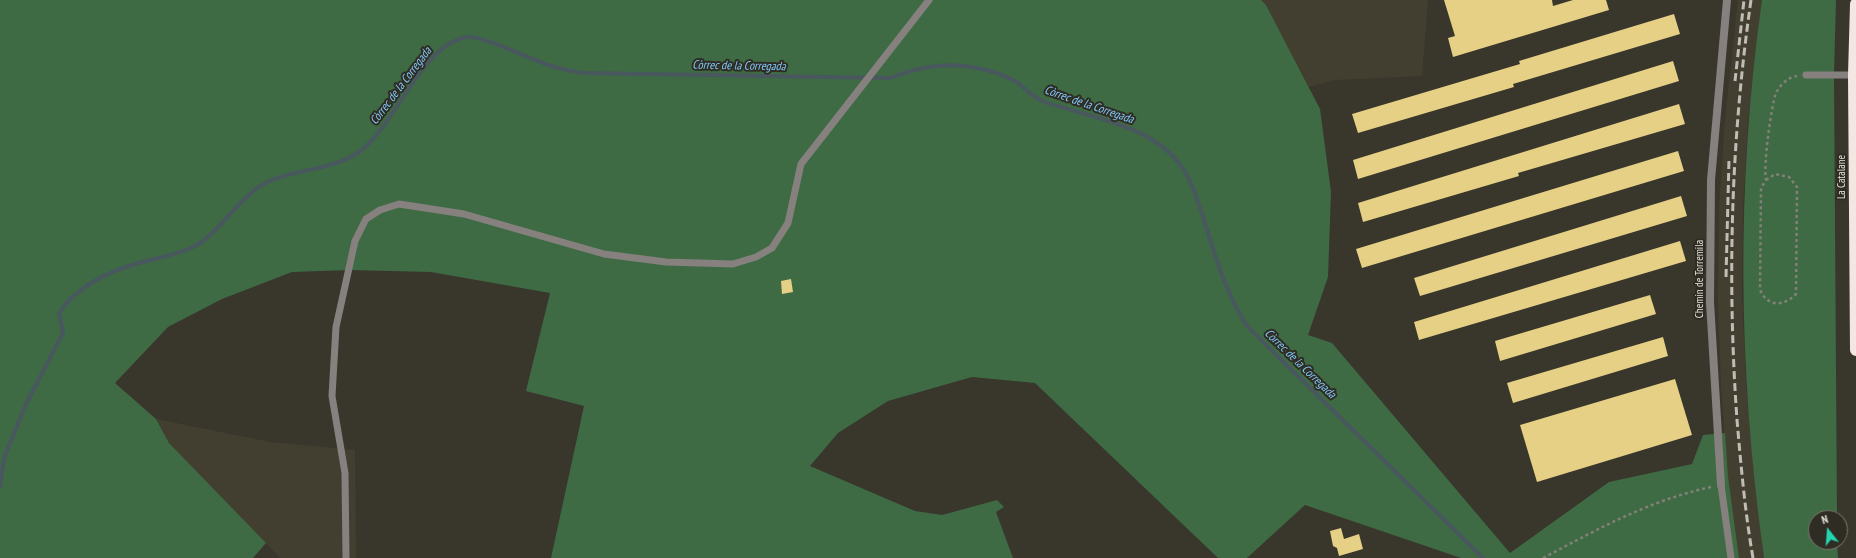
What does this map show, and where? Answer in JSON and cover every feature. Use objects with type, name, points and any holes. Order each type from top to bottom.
[{"type":"highway","name":"La Catalane","points":[[1856,4],[1854,75],[1856,350]]},
{"type":"street","name":"Chemin de Torremila","points":[[1721,485],[1710,302],[1711,188],[1727,0]]},
{"type":"lane","points":[[346,558],[345,473],[332,396],[336,327],[355,241],[366,220],[380,210],[399,204],[464,214],[604,254],[666,262],[733,264],[756,257],[772,248],[788,223],[801,164],[822,140],[928,0]]},
{"type":"lane","points":[[1806,75],[1854,75]]},
{"type":"lane","name":"Chemin de Torremila","points":[[1721,485],[1731,558]]},
{"type":"path","points":[[1766,180],[1775,174],[1789,177],[1797,187],[1796,294],[1788,302],[1775,304],[1764,298],[1760,290],[1761,188],[1766,180],[1764,173],[1765,161],[1776,93],[1783,83],[1793,76],[1806,75]]},
{"type":"path","points":[[1543,558],[1628,514],[1678,495],[1721,485]]},
{"type":"shaded area","points":[[1261,0],[1428,0],[1422,76],[1335,80],[1309,87],[1266,5]]},
{"type":"shaded area","points":[[1738,0],[1762,0],[1748,122],[1743,210],[1742,296],[1746,385],[1764,558],[1739,558],[1728,476],[1721,387],[1718,299],[1719,208],[1725,120]]},
{"type":"shaded area","points":[[156,419],[270,442],[355,450],[356,558],[280,558],[169,443]]},
{"type":"green space","points":[[0,0],[1261,0],[1266,5],[1320,109],[1331,192],[1328,277],[1308,335],[1332,343],[1510,553],[1609,482],[1692,464],[1703,435],[1725,433],[1728,476],[1739,558],[1461,558],[1305,505],[1247,558],[1218,558],[1035,383],[972,377],[888,401],[838,433],[810,466],[915,511],[942,515],[997,500],[1004,507],[996,512],[1013,558],[551,558],[584,406],[526,391],[550,293],[431,272],[350,270],[292,272],[222,299],[168,327],[115,383],[156,419],[169,443],[266,543],[253,558],[0,558]]},
{"type":"green space","points":[[1762,0],[1836,0],[1834,74],[1837,510],[1808,510],[1808,550],[1838,550],[1838,558],[1764,558],[1749,413],[1743,275],[1744,206],[1754,69]]},
{"type":"building","points":[[1444,0],[1552,0],[1553,6],[1573,0],[1606,0],[1609,10],[1453,57],[1448,38],[1455,36]]},
{"type":"building","points":[[1674,14],[1680,34],[1513,84],[1514,87],[1358,133],[1352,114],[1520,64],[1519,61]]},
{"type":"building","points":[[1673,61],[1679,81],[1358,179],[1353,160]]},
{"type":"building","points":[[1679,104],[1685,124],[1518,173],[1519,176],[1363,222],[1358,203]]},
{"type":"building","points":[[1678,151],[1684,171],[1362,268],[1356,249]]},
{"type":"building","points":[[1681,196],[1687,216],[1420,296],[1414,278]]},
{"type":"building","points":[[1680,241],[1686,261],[1419,340],[1414,322]]},
{"type":"building","points":[[791,279],[793,292],[782,294],[781,281]]},
{"type":"building","points":[[1650,295],[1656,314],[1500,361],[1495,341]]},
{"type":"building","points":[[1663,337],[1668,356],[1513,403],[1507,383]]},
{"type":"building","points":[[1675,379],[1692,435],[1537,482],[1520,425]]},
{"type":"building","points":[[1341,528],[1344,539],[1359,534],[1363,549],[1339,556],[1337,548],[1333,546],[1330,531]]},
{"type":"waterway","name":"Còrrec de la Corregada","points":[[0,487],[4,458],[26,404],[63,333],[59,313],[70,300],[90,284],[108,274],[127,266],[193,247],[213,233],[249,194],[260,186],[283,176],[339,162],[359,152],[372,140],[385,124],[423,69],[437,54],[452,42],[468,37],[475,37],[551,66],[582,73],[890,78],[917,69],[935,66],[953,65],[970,67],[985,70],[1012,79],[1045,102],[1098,117],[1142,134],[1167,151],[1187,174],[1227,287],[1247,326],[1483,558]]},
{"type":"railway","points":[[1735,81],[1744,0]]},
{"type":"railway","points":[[1751,0],[1744,52],[1735,157],[1732,315],[1737,420],[1745,506],[1753,558]]},
{"type":"railway","points":[[1726,277],[1729,159]]}]
